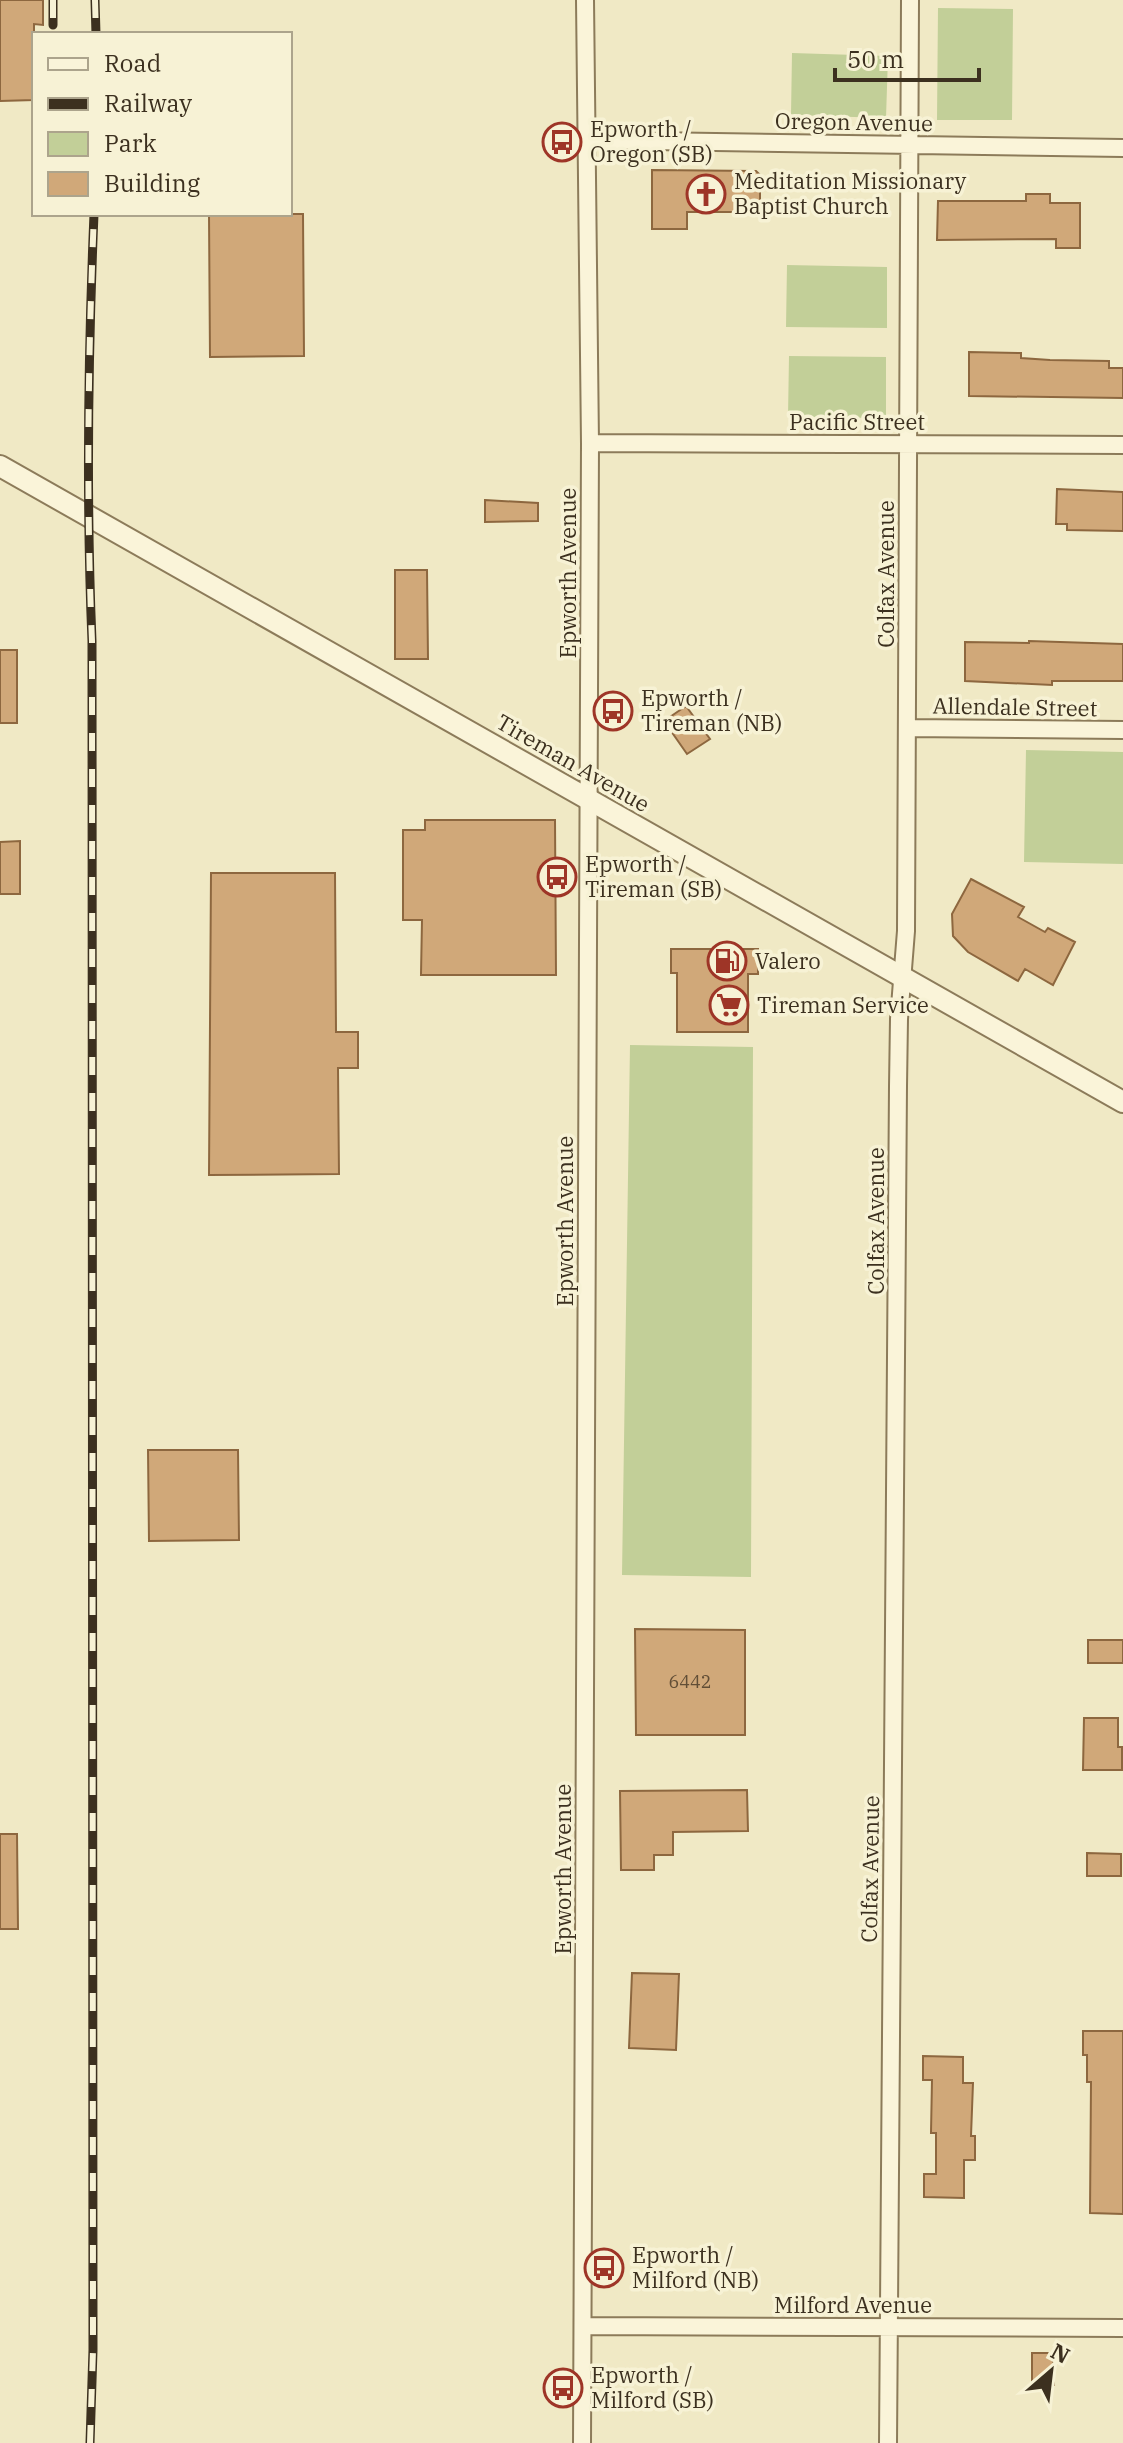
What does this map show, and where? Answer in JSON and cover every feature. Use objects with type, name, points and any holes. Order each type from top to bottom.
[{"type":"street","name":"Epworth Avenue","points":[[582,2443],[590,443],[585,0]]},
{"type":"street","name":"Colfax Avenue","points":[[888,2443],[898,1086],[906,931],[910,0]]},
{"type":"street","name":"Oregon Avenue","points":[[585,140],[1123,148]]},
{"type":"street","name":"Pacific Street","points":[[590,443],[1123,445]]},
{"type":"street","name":"Tireman Avenue","points":[[0,466],[1123,1102]]},
{"type":"street","name":"Allendale Street","points":[[907,728],[1123,730]]},
{"type":"street","name":"Milford Avenue","points":[[583,2326],[1123,2328]]},
{"type":"green space","points":[[938,8],[1013,9],[1012,120],[937,120]]},
{"type":"green space","points":[[792,53],[888,56],[886,118],[791,115]]},
{"type":"green space","points":[[787,265],[887,267],[887,328],[786,327]]},
{"type":"green space","points":[[789,356],[886,357],[886,418],[788,417]]},
{"type":"green space","points":[[1026,750],[1123,752],[1123,864],[1024,862]]},
{"type":"green space","points":[[630,1045],[753,1047],[751,1577],[622,1575]]},
{"type":"building","points":[[0,0],[43,0],[43,25],[34,24],[32,32],[32,100],[0,101]]},
{"type":"building","name":"Meditation Missionary Baptist Church","points":[[652,170],[756,171],[760,175],[760,212],[687,212],[687,229],[652,229]]},
{"type":"building","points":[[1026,194],[1050,194],[1050,203],[1080,203],[1080,248],[1056,248],[1056,239],[937,240],[938,201],[1026,201]]},
{"type":"building","points":[[303,214],[304,356],[210,357],[209,216]]},
{"type":"building","points":[[969,352],[1021,353],[1021,358],[1050,360],[1109,361],[1109,368],[1123,368],[1123,398],[969,396]]},
{"type":"building","points":[[1057,489],[1123,492],[1123,531],[1067,530],[1067,524],[1056,524]]},
{"type":"building","points":[[485,500],[538,503],[538,521],[485,522]]},
{"type":"building","points":[[395,570],[427,570],[428,659],[395,659]]},
{"type":"building","points":[[965,642],[1123,644],[1123,681],[1052,681],[1052,685],[965,681]]},
{"type":"building","points":[[0,650],[17,650],[17,723],[0,723]]},
{"type":"building","points":[[686,706],[710,739],[687,754],[664,721]]},
{"type":"building","points":[[425,820],[555,820],[556,975],[421,975],[422,920],[403,920],[403,830],[425,830]]},
{"type":"building","points":[[20,841],[20,894],[0,894],[0,842]]},
{"type":"building","points":[[211,873],[335,873],[336,1032],[358,1032],[358,1068],[338,1068],[339,1174],[209,1175]]},
{"type":"building","points":[[971,879],[1024,907],[1018,917],[1045,932],[1048,928],[1075,942],[1053,985],[1025,969],[1018,981],[968,952],[953,936],[952,914]]},
{"type":"building","points":[[671,949],[758,949],[758,974],[748,974],[748,1032],[677,1032],[677,973],[671,973]]},
{"type":"building","points":[[148,1450],[238,1450],[239,1540],[149,1541]]},
{"type":"building","points":[[635,1629],[745,1630],[745,1735],[636,1735]]},
{"type":"building","points":[[1088,1640],[1123,1640],[1123,1663],[1088,1663]]},
{"type":"building","points":[[1084,1718],[1118,1718],[1122,1770],[1083,1770]]},
{"type":"building","points":[[747,1790],[748,1831],[673,1832],[673,1855],[654,1855],[654,1870],[621,1870],[620,1791]]},
{"type":"building","points":[[0,1834],[17,1834],[18,1929],[0,1929]]},
{"type":"building","points":[[1087,1853],[1121,1854],[1121,1876],[1087,1876]]},
{"type":"building","points":[[632,1973],[679,1974],[676,2050],[629,2048]]},
{"type":"building","points":[[1083,2031],[1123,2031],[1123,2214],[1090,2213],[1091,2082],[1087,2082]]},
{"type":"building","points":[[923,2056],[963,2057],[963,2083],[973,2083],[971,2136],[975,2136],[975,2160],[964,2160],[964,2198],[924,2197],[924,2174],[936,2174],[936,2133],[931,2133],[932,2080],[923,2080]]},
{"type":"building","points":[[1032,2353],[1053,2353],[1054,2385],[1032,2385]]},
{"type":"railway","points":[[53,0],[53,25]]},
{"type":"railway","points":[[95,0],[96,32]]},
{"type":"railway","points":[[90,2443],[93,2350],[92,641],[88,428],[94,216]]},
{"type":"place","name":"Epworth / Oregon (SB)","points":[[562,142]]},
{"type":"place","name":"Meditation Missionary Baptist Church","points":[[706,194]]},
{"type":"place","name":"Epworth / Tireman (NB)","points":[[613,711]]},
{"type":"place","name":"Epworth / Tireman (SB)","points":[[557,877]]},
{"type":"place","name":"Valero","points":[[727,961]]},
{"type":"place","name":"Tireman Service","points":[[729,1005]]},
{"type":"place","name":"Epworth / Milford (NB)","points":[[604,2268]]},
{"type":"place","name":"Epworth / Milford (SB)","points":[[563,2388]]}]
